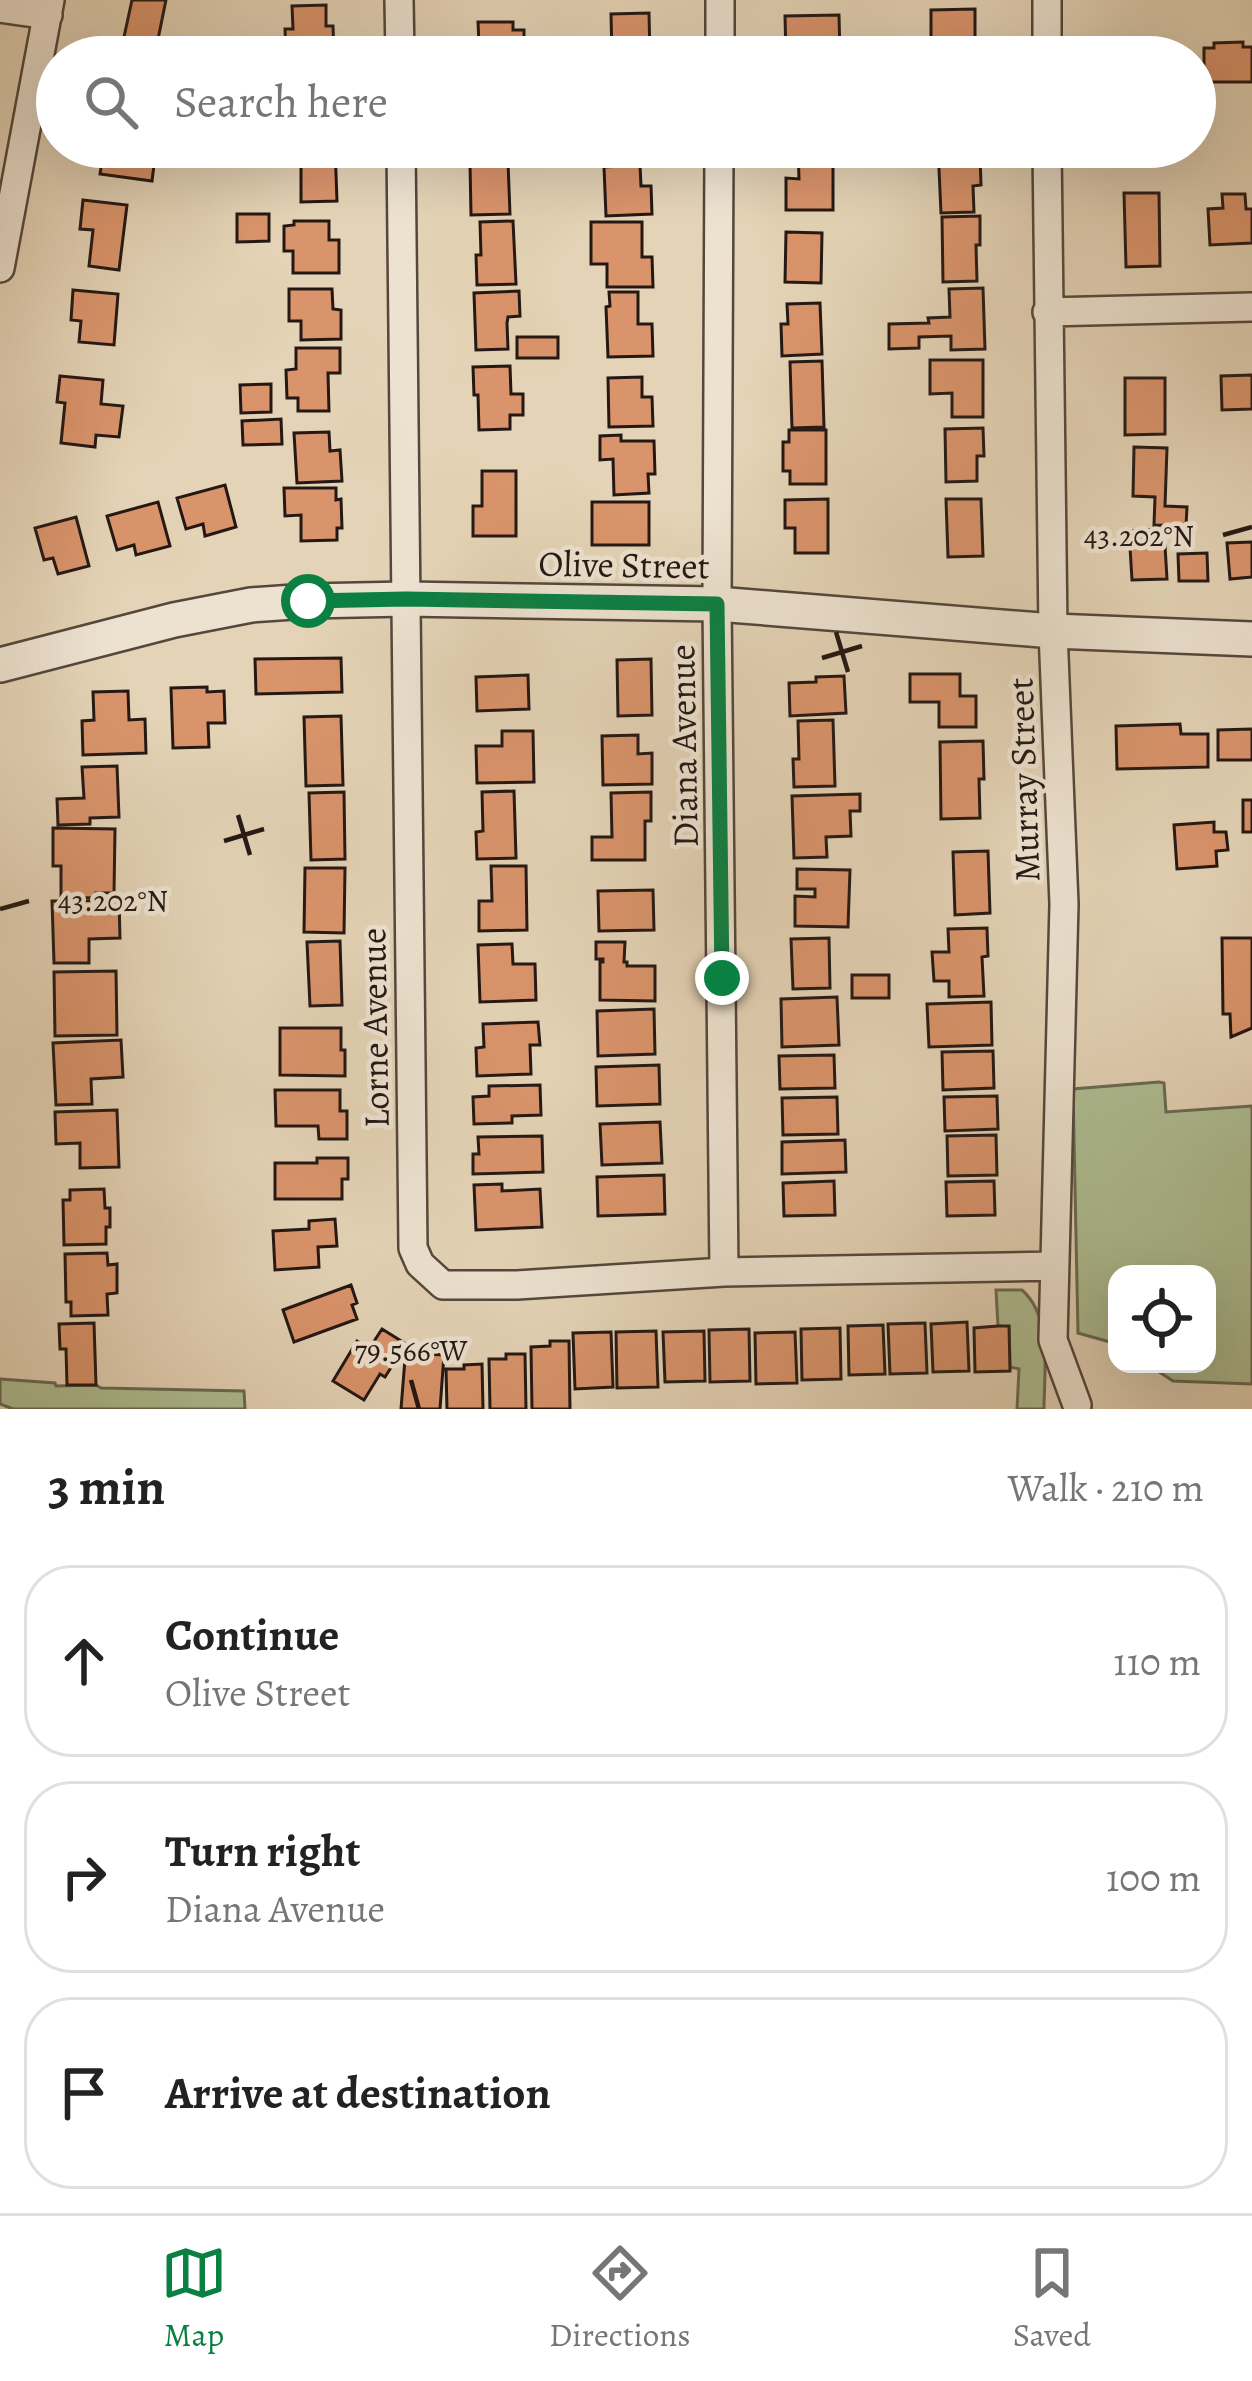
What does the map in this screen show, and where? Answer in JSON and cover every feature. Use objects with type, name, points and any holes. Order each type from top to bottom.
[{"type":"street","points":[[399,0],[400,36]]},
{"type":"street","points":[[720,0],[720,36]]},
{"type":"street","points":[[1047,0],[1047,36]]},
{"type":"street","points":[[0,8],[49,8]]},
{"type":"street","points":[[0,268],[36,77]]},
{"type":"street","name":"Lorne Avenue","points":[[401,168],[413,1248],[420,1264],[443,1285],[724,1272],[1054,1265]]},
{"type":"street","name":"Diana Avenue","points":[[719,168],[717,604],[724,1272]]},
{"type":"street","name":"Murray Street","points":[[1047,168],[1053,631],[1064,904],[1053,1340],[1077,1405]]},
{"type":"street","points":[[1047,312],[1252,308]]},
{"type":"street","name":"Olive Street","points":[[0,665],[251,605],[406,599],[717,604],[1053,631],[1252,639]]},
{"type":"green space","points":[[1159,1082],[1164,1083],[1166,1112],[1252,1106],[1252,1384],[1173,1381],[1161,1373],[1216,1373],[1216,1265],[1108,1265],[1108,1341],[1078,1333],[1073,1089]]},
{"type":"green space","points":[[996,1290],[1022,1290],[1039,1315],[1045,1346],[1044,1409],[1017,1409],[1019,1369],[1010,1367],[1009,1327],[998,1326]]},
{"type":"green space","points":[[0,1379],[56,1386],[244,1391],[245,1409],[13,1409],[0,1404]]},
{"type":"building","points":[[132,0],[166,0],[159,36],[124,36]]},
{"type":"building","points":[[326,5],[326,26],[333,26],[333,36],[285,36],[285,29],[293,29],[292,6]]},
{"type":"building","points":[[975,9],[975,36],[931,36],[931,10]]},
{"type":"building","points":[[649,13],[650,36],[612,36],[611,14]]},
{"type":"building","points":[[839,15],[840,36],[785,36],[785,16]]},
{"type":"building","points":[[478,22],[513,22],[513,30],[524,30],[524,36],[479,36]]},
{"type":"building","points":[[1243,42],[1243,47],[1252,47],[1252,82],[1216,82],[1216,43]]},
{"type":"building","points":[[101,168],[154,168],[152,181],[100,174]]},
{"type":"building","points":[[301,168],[336,168],[337,201],[301,202]]},
{"type":"building","points":[[470,168],[508,168],[510,214],[471,215]]},
{"type":"building","points":[[604,168],[640,168],[641,186],[651,186],[652,214],[606,216]]},
{"type":"building","points":[[799,168],[833,168],[833,210],[786,210],[786,178],[799,179]]},
{"type":"building","points":[[939,168],[980,168],[981,185],[973,186],[974,212],[941,213]]},
{"type":"building","points":[[1124,193],[1159,193],[1160,266],[1126,267]]},
{"type":"building","points":[[1222,194],[1245,194],[1246,209],[1252,209],[1252,243],[1210,245],[1208,209],[1223,208]]},
{"type":"building","points":[[83,200],[127,205],[119,270],[89,266],[93,230],[80,229]]},
{"type":"building","points":[[237,214],[269,214],[269,241],[237,242]]},
{"type":"building","points":[[980,216],[977,281],[943,282],[942,217]]},
{"type":"building","points":[[294,221],[329,221],[329,240],[339,240],[339,273],[293,273],[293,251],[284,251],[284,226]]},
{"type":"building","points":[[513,221],[516,284],[477,285],[480,222]]},
{"type":"building","points":[[591,222],[642,222],[642,257],[652,257],[653,287],[607,287],[607,264],[591,264]]},
{"type":"building","points":[[786,232],[822,233],[821,283],[785,282]]},
{"type":"building","points":[[983,288],[985,349],[951,350],[951,336],[919,337],[919,348],[889,349],[889,324],[950,317],[949,289]]},
{"type":"building","points":[[289,289],[332,289],[333,309],[341,310],[341,339],[301,340],[301,321],[289,321]]},
{"type":"building","points":[[73,290],[118,294],[114,345],[79,342],[81,321],[71,320]]},
{"type":"building","points":[[519,291],[520,316],[508,317],[508,349],[476,350],[474,293]]},
{"type":"building","points":[[609,292],[638,292],[638,324],[652,324],[653,356],[608,357]]},
{"type":"building","points":[[820,303],[822,354],[782,356],[781,324],[788,324],[787,304]]},
{"type":"building","points":[[517,337],[558,337],[558,358],[517,358]]},
{"type":"building","points":[[296,348],[340,348],[340,373],[328,373],[329,411],[298,411],[298,398],[287,398],[286,370],[296,369]]},
{"type":"building","points":[[930,360],[983,360],[983,417],[952,417],[952,393],[930,394]]},
{"type":"building","points":[[822,361],[824,427],[792,428],[790,362]]},
{"type":"building","points":[[510,366],[511,394],[523,394],[523,415],[510,415],[510,429],[479,430],[473,367]]},
{"type":"building","points":[[1252,375],[1252,409],[1222,410],[1221,376]]},
{"type":"building","points":[[60,376],[103,380],[101,404],[123,406],[119,437],[96,435],[95,447],[61,443],[65,403],[57,402]]},
{"type":"building","points":[[642,377],[642,397],[652,397],[653,426],[609,427],[608,378]]},
{"type":"building","points":[[1125,378],[1165,378],[1165,434],[1125,435]]},
{"type":"building","points":[[271,384],[271,412],[241,413],[240,385]]},
{"type":"building","points":[[281,419],[282,444],[243,445],[242,421]]},
{"type":"building","points":[[983,428],[984,456],[977,456],[977,481],[946,482],[945,429]]},
{"type":"building","points":[[789,430],[826,430],[826,484],[790,484],[790,471],[783,471],[783,442],[789,442]]},
{"type":"building","points":[[329,432],[330,451],[340,450],[342,481],[297,483],[294,433]]},
{"type":"building","points":[[621,435],[621,441],[654,441],[655,474],[648,474],[649,493],[614,495],[613,459],[600,460],[600,436]]},
{"type":"building","points":[[1134,447],[1167,448],[1165,506],[1187,507],[1186,526],[1154,525],[1155,497],[1133,496]]},
{"type":"building","points":[[482,471],[516,471],[516,536],[473,536],[473,506],[482,506]]},
{"type":"building","points":[[225,485],[236,527],[205,536],[203,524],[186,529],[177,498]]},
{"type":"building","points":[[284,488],[336,488],[342,528],[337,528],[337,540],[301,541],[301,515],[285,516]]},
{"type":"building","points":[[828,499],[828,553],[795,553],[795,528],[785,528],[785,500]]},
{"type":"building","points":[[946,499],[981,499],[983,556],[948,557]]},
{"type":"building","points":[[158,502],[170,546],[136,555],[134,545],[117,550],[107,516]]},
{"type":"building","points":[[592,502],[649,502],[649,545],[592,545]]},
{"type":"building","points":[[76,517],[89,566],[58,574],[53,558],[44,560],[35,528]]},
{"type":"building","points":[[1164,529],[1167,579],[1132,580],[1129,531]]},
{"type":"building","points":[[1252,542],[1252,577],[1230,579],[1227,543]]},
{"type":"building","points":[[1207,553],[1208,581],[1179,581],[1178,554]]},
{"type":"building","points":[[341,658],[342,692],[256,694],[255,659]]},
{"type":"building","points":[[651,659],[652,715],[618,716],[617,660]]},
{"type":"building","points":[[910,674],[960,674],[960,696],[976,696],[976,727],[939,727],[939,702],[910,702]]},
{"type":"building","points":[[528,675],[529,709],[477,711],[476,677]]},
{"type":"building","points":[[844,676],[846,713],[790,716],[789,683]]},
{"type":"building","points":[[207,687],[207,692],[224,691],[225,723],[208,723],[209,747],[173,748],[171,688]]},
{"type":"building","points":[[128,691],[129,720],[145,719],[146,753],[83,755],[82,721],[94,720],[93,692]]},
{"type":"building","points":[[341,716],[343,785],[306,786],[304,717]]},
{"type":"building","points":[[833,720],[835,786],[794,787],[798,721]]},
{"type":"building","points":[[1180,724],[1181,734],[1208,734],[1208,767],[1117,769],[1116,726]]},
{"type":"building","points":[[1252,729],[1252,760],[1218,760],[1218,730]]},
{"type":"building","points":[[502,731],[533,731],[534,782],[477,783],[476,746],[502,746]]},
{"type":"building","points":[[638,735],[638,754],[652,753],[652,784],[603,785],[602,736]]},
{"type":"building","points":[[983,741],[980,818],[941,819],[940,742]]},
{"type":"building","points":[[117,766],[119,817],[58,825],[57,799],[84,798],[82,767]]},
{"type":"building","points":[[514,791],[516,858],[477,859],[476,832],[483,831],[482,792]]},
{"type":"building","points":[[344,792],[345,859],[311,860],[309,793]]},
{"type":"building","points":[[651,792],[645,860],[592,860],[592,837],[612,837],[611,793]]},
{"type":"building","points":[[860,794],[860,811],[850,811],[851,836],[826,837],[827,857],[794,858],[792,796]]},
{"type":"building","points":[[1243,800],[1252,800],[1252,832],[1243,832]]},
{"type":"building","points":[[1214,822],[1214,832],[1226,832],[1228,850],[1216,851],[1217,866],[1177,869],[1174,825]]},
{"type":"building","points":[[53,828],[115,829],[114,893],[96,893],[96,898],[61,897],[61,866],[53,866]]},
{"type":"building","points":[[988,851],[990,913],[955,915],[953,852]]},
{"type":"building","points":[[491,866],[526,866],[527,930],[479,931],[479,901],[492,901]]},
{"type":"building","points":[[305,868],[345,868],[344,933],[304,932]]},
{"type":"building","points":[[797,869],[850,870],[848,927],[795,926],[795,896],[815,897],[815,889],[797,889]]},
{"type":"building","points":[[653,890],[654,930],[599,931],[598,891]]},
{"type":"building","points":[[119,900],[120,938],[89,939],[89,963],[54,963],[52,901]]},
{"type":"building","points":[[987,928],[988,956],[982,957],[984,996],[949,997],[949,981],[934,981],[932,952],[949,952],[948,929]]},
{"type":"building","points":[[829,938],[830,988],[793,989],[791,939]]},
{"type":"building","points":[[1222,938],[1252,938],[1252,1028],[1231,1037],[1230,1014],[1223,1014]]},
{"type":"building","points":[[340,941],[342,1005],[310,1006],[307,942]]},
{"type":"building","points":[[596,942],[625,942],[627,966],[655,966],[655,1001],[600,1000],[603,959],[596,959]]},
{"type":"building","points":[[512,944],[513,964],[535,964],[536,1000],[480,1002],[478,945]]},
{"type":"building","points":[[116,971],[117,1035],[55,1036],[54,972]]},
{"type":"building","points":[[852,975],[889,975],[889,998],[852,998]]},
{"type":"building","points":[[837,997],[839,1045],[782,1047],[781,999]]},
{"type":"building","points":[[991,1002],[992,1045],[929,1047],[927,1004]]},
{"type":"building","points":[[654,1009],[655,1054],[598,1056],[597,1011]]},
{"type":"building","points":[[538,1022],[540,1045],[530,1045],[531,1074],[477,1076],[476,1048],[484,1047],[483,1024]]},
{"type":"building","points":[[280,1028],[341,1028],[345,1076],[280,1075]]},
{"type":"building","points":[[121,1040],[123,1077],[91,1079],[92,1104],[56,1105],[53,1043]]},
{"type":"building","points":[[993,1051],[994,1088],[943,1090],[942,1052]]},
{"type":"building","points":[[834,1055],[835,1088],[780,1089],[779,1056]]},
{"type":"building","points":[[659,1065],[660,1104],[597,1106],[596,1067]]},
{"type":"building","points":[[540,1085],[541,1115],[512,1116],[512,1123],[474,1124],[473,1097],[489,1096],[489,1086]]},
{"type":"building","points":[[275,1090],[340,1090],[340,1111],[347,1111],[347,1139],[319,1139],[318,1126],[276,1126]]},
{"type":"building","points":[[997,1096],[998,1129],[945,1131],[944,1097]]},
{"type":"building","points":[[837,1097],[838,1134],[783,1135],[782,1098]]},
{"type":"building","points":[[117,1110],[119,1167],[80,1168],[80,1143],[56,1144],[55,1112]]},
{"type":"building","points":[[660,1122],[662,1163],[602,1165],[600,1124]]},
{"type":"building","points":[[996,1135],[997,1175],[948,1176],[947,1136]]},
{"type":"building","points":[[542,1136],[543,1172],[473,1174],[478,1137]]},
{"type":"building","points":[[845,1140],[846,1172],[782,1174],[782,1142]]},
{"type":"building","points":[[317,1158],[348,1158],[342,1199],[275,1199],[275,1163],[317,1163]]},
{"type":"building","points":[[664,1175],[665,1214],[598,1216],[597,1177]]},
{"type":"building","points":[[834,1181],[835,1215],[784,1216],[783,1183]]},
{"type":"building","points":[[994,1181],[995,1215],[947,1216],[946,1182]]},
{"type":"building","points":[[502,1184],[502,1191],[540,1189],[542,1227],[476,1230],[474,1185]]},
{"type":"building","points":[[104,1189],[105,1208],[110,1208],[106,1244],[64,1245],[63,1200],[70,1200],[70,1190]]},
{"type":"building","points":[[335,1219],[337,1246],[318,1247],[319,1267],[275,1270],[273,1231],[309,1229],[309,1221]]},
{"type":"building","points":[[107,1253],[108,1265],[117,1264],[117,1293],[107,1294],[108,1315],[71,1316],[71,1302],[66,1302],[65,1254]]},
{"type":"building","points":[[351,1285],[357,1319],[294,1342],[283,1310]]},
{"type":"building","points":[[967,1322],[969,1371],[933,1372],[931,1324]]},
{"type":"building","points":[[94,1323],[96,1385],[67,1385],[66,1349],[60,1349],[59,1324]]},
{"type":"building","points":[[925,1323],[927,1373],[890,1374],[888,1324]]},
{"type":"building","points":[[883,1325],[885,1374],[849,1375],[848,1326]]},
{"type":"building","points":[[1009,1326],[1010,1371],[975,1372],[974,1328]]},
{"type":"building","points":[[840,1328],[841,1379],[802,1380],[801,1329]]},
{"type":"building","points":[[382,1329],[406,1344],[364,1400],[333,1381],[357,1341],[369,1349]]},
{"type":"building","points":[[749,1329],[750,1381],[710,1382],[709,1330]]},
{"type":"building","points":[[656,1331],[658,1387],[617,1388],[616,1332]]},
{"type":"building","points":[[704,1331],[705,1381],[665,1382],[663,1332]]},
{"type":"building","points":[[611,1332],[613,1387],[575,1389],[573,1333]]},
{"type":"building","points":[[795,1332],[797,1383],[756,1384],[755,1333]]},
{"type":"building","points":[[550,1341],[569,1341],[570,1409],[532,1409],[531,1347],[550,1346]]},
{"type":"building","points":[[425,1354],[444,1355],[440,1409],[401,1409],[405,1359],[424,1360]]},
{"type":"building","points":[[506,1354],[525,1354],[526,1409],[490,1409],[489,1359],[506,1359]]},
{"type":"building","points":[[482,1364],[483,1409],[447,1409],[446,1369]]},
{"type":"route","points":[[308,601],[717,604],[722,978]]}]
